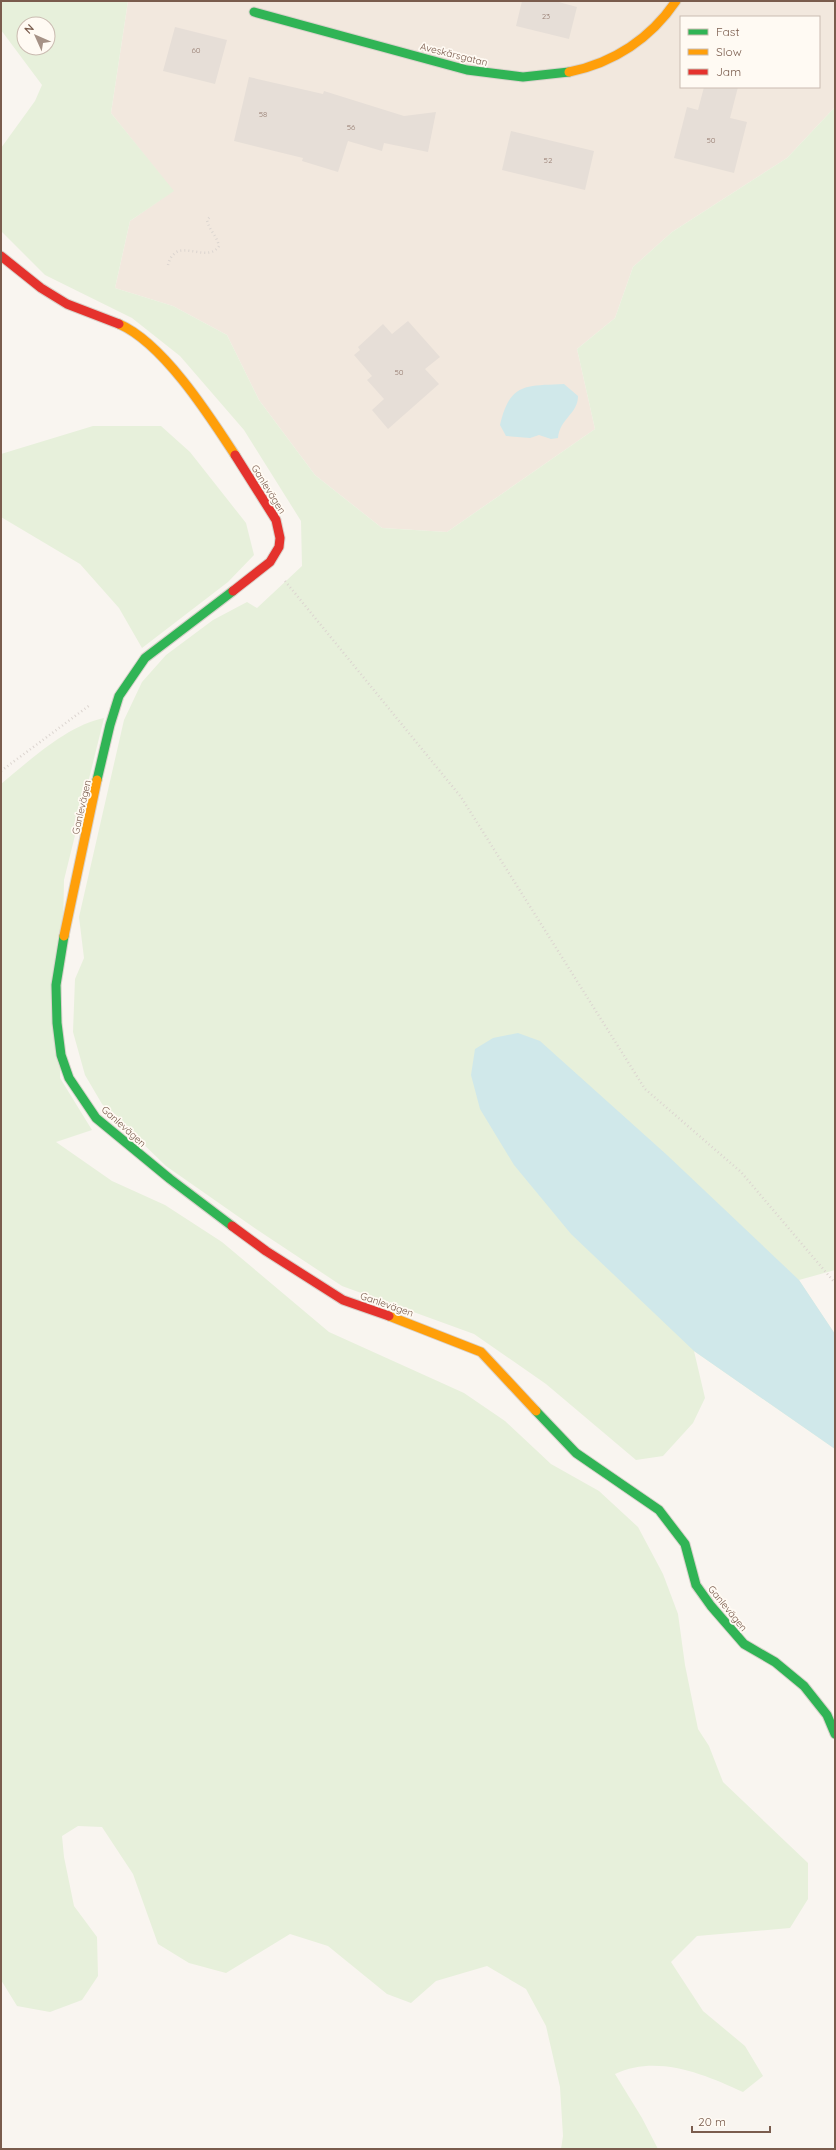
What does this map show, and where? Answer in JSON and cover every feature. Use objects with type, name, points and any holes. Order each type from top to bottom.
[{"type":"street","name":"Aveskärsgatan","points":[[254,12],[467,70],[499,75],[530,77],[560,74],[598,62],[632,48],[655,30],[670,12],[676,1]]},
{"type":"street","name":"Ganlevägen","points":[[1,256],[44,290],[86,312],[113,320],[138,336],[181,381],[210,417],[276,520],[281,536],[276,551],[270,562],[145,658],[119,696],[110,725],[66,920],[56,985],[57,1023],[61,1055],[69,1078],[96,1118],[170,1179],[266,1251],[343,1300],[402,1320],[481,1352],[576,1453],[659,1510],[685,1544],[696,1585],[723,1622],[744,1644],[775,1662],[804,1686],[827,1715],[835,1734]]},
{"type":"path","points":[[168,265],[172,254],[177,251],[208,252],[217,249],[219,246],[218,240],[207,224],[207,220],[211,216]]},
{"type":"path","points":[[270,562],[461,797],[645,1089],[741,1172],[835,1282]]},
{"type":"path","points":[[1,771],[90,705],[119,696]]},
{"type":"shaded area","points":[[128,1],[835,1],[835,107],[787,158],[672,232],[633,267],[615,318],[577,349],[595,429],[447,532],[382,528],[315,475],[259,400],[227,335],[173,306],[115,288],[130,221],[173,191],[111,113]]},
{"type":"green space","points":[[1,1],[128,1],[111,113],[174,191],[130,221],[115,288],[173,306],[227,335],[259,400],[315,475],[382,528],[447,532],[595,429],[577,349],[615,318],[633,267],[672,232],[787,158],[835,107],[835,1270],[799,1280],[835,1334],[835,1449],[694,1351],[705,1398],[693,1423],[663,1456],[636,1460],[546,1384],[474,1334],[342,1286],[256,1229],[166,1166],[102,1104],[85,1075],[73,1032],[75,979],[84,958],[79,917],[124,720],[142,682],[166,655],[213,620],[247,602],[257,608],[302,566],[301,521],[244,430],[180,356],[132,318],[45,275],[1,231],[1,148],[35,101],[42,85],[20,56],[56,56],[56,16],[16,16],[16,50],[1,30]]},
{"type":"green space","points":[[93,426],[161,426],[190,452],[246,523],[254,555],[228,582],[142,648],[119,608],[80,564],[1,517],[1,454]]},
{"type":"green space","points":[[104,718],[64,880],[60,1078],[92,1130],[56,1142],[112,1181],[165,1205],[222,1242],[329,1332],[464,1393],[505,1421],[551,1464],[599,1491],[638,1527],[663,1574],[678,1614],[685,1665],[698,1729],[709,1746],[723,1782],[808,1863],[808,1899],[790,1928],[697,1936],[671,1962],[703,2011],[745,2046],[763,2076],[743,2092],[696,2073],[664,2066],[631,2068],[615,2074],[642,2118],[658,2149],[561,2149],[563,2136],[560,2087],[546,2026],[526,1989],[487,1966],[436,1981],[411,2003],[387,1994],[328,1946],[290,1934],[226,1973],[189,1963],[158,1944],[133,1874],[102,1827],[78,1826],[62,1836],[64,1857],[74,1906],[97,1937],[98,1976],[82,2000],[50,2012],[17,2006],[1,1980],[1,784],[37,754],[63,736],[90,722]]},
{"type":"water","points":[[564,384],[578,396],[575,407],[559,431],[558,438],[551,439],[539,435],[530,438],[506,436],[500,425],[504,411],[509,401],[515,394],[522,389],[539,385]]},
{"type":"water","points":[[518,1033],[540,1041],[667,1155],[799,1280],[835,1334],[835,1449],[694,1351],[571,1234],[514,1165],[480,1109],[471,1075],[475,1049],[493,1038]]},
{"type":"building","points":[[522,1],[555,1],[577,7],[569,39],[516,26]]},
{"type":"building","points":[[175,27],[227,40],[215,84],[163,71]]},
{"type":"building","points":[[249,77],[323,94],[324,91],[404,116],[436,112],[428,152],[384,143],[382,151],[348,141],[338,172],[302,161],[303,158],[234,141]]},
{"type":"building","points":[[704,88],[738,88],[730,118],[747,122],[734,173],[674,158],[687,107],[698,110]]},
{"type":"building","points":[[511,131],[594,151],[585,190],[502,170]]},
{"type":"building","points":[[408,321],[440,357],[425,369],[439,384],[388,429],[372,410],[384,399],[367,380],[372,376],[354,355],[360,350],[358,347],[383,324],[392,334]]},
{"type":"traffic: fast","points":[[254,12],[467,70],[523,77],[569,72]]},
{"type":"traffic: fast","points":[[97,780],[110,725],[119,696],[145,658],[233,591]]},
{"type":"traffic: fast","points":[[64,936],[56,985],[57,1023],[61,1055],[69,1078],[96,1118],[170,1179],[232,1226]]},
{"type":"traffic: fast","points":[[536,1411],[576,1453],[659,1510],[685,1544],[696,1585],[711,1606],[744,1644],[775,1662],[804,1686],[827,1715],[835,1734]]},
{"type":"traffic: slow","points":[[569,72],[601,62],[630,47],[655,26],[676,1]]},
{"type":"traffic: slow","points":[[119,324],[136,333],[168,363],[212,420],[235,455]]},
{"type":"traffic: slow","points":[[64,936],[97,780]]},
{"type":"traffic: slow","points":[[389,1316],[481,1352],[536,1411]]},
{"type":"traffic: jam","points":[[1,256],[41,288],[67,304],[119,324]]},
{"type":"traffic: jam","points":[[233,591],[270,562],[279,547],[280,538],[276,520],[235,455]]},
{"type":"traffic: jam","points":[[232,1226],[266,1251],[343,1300],[389,1316]]}]
